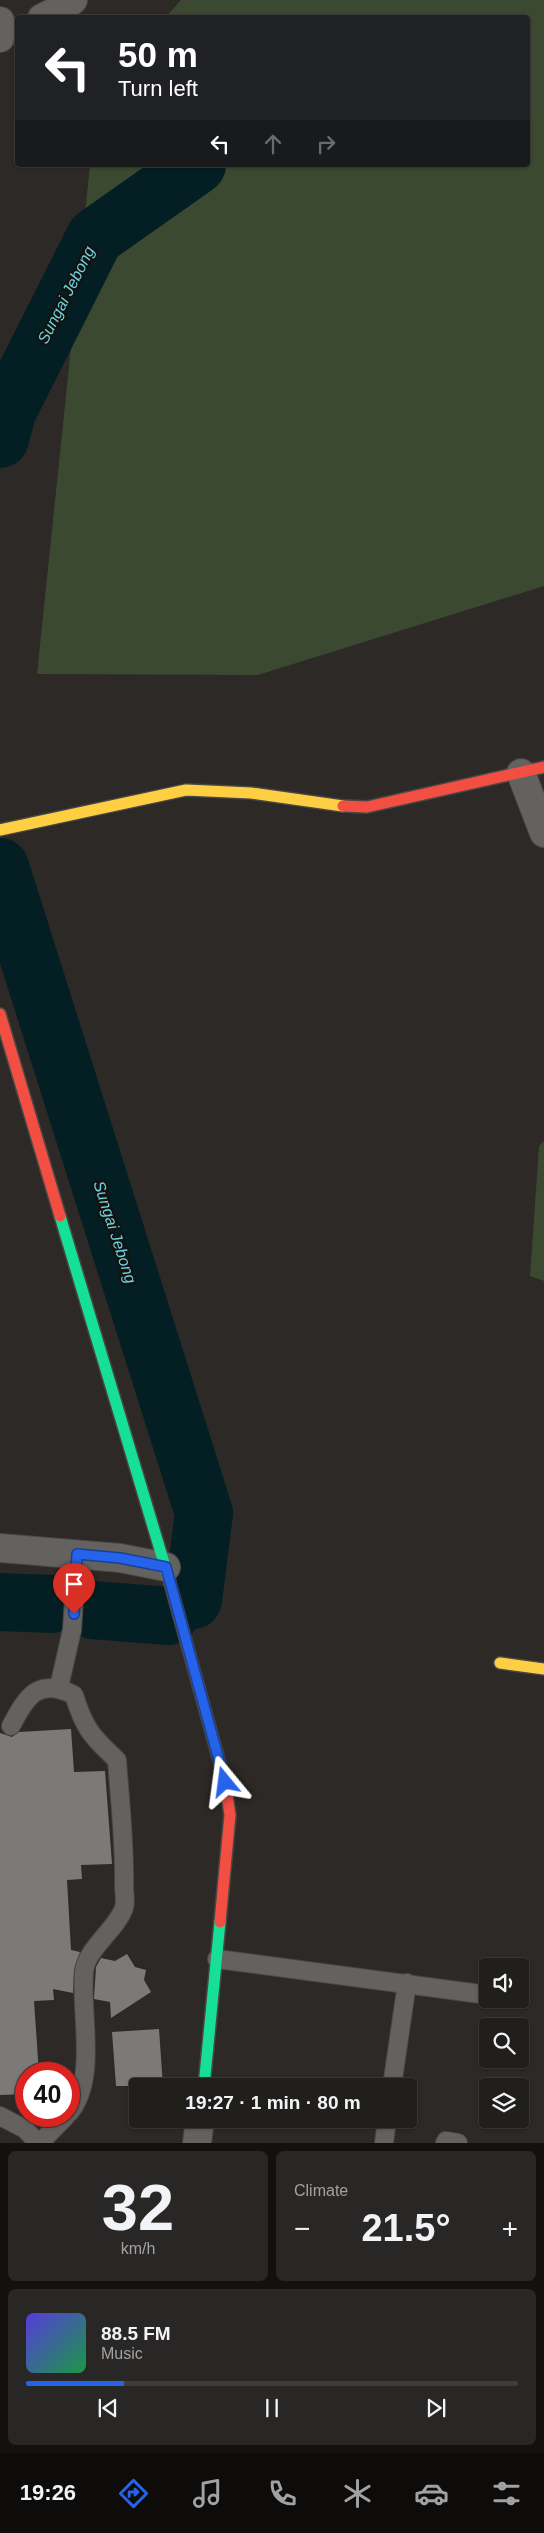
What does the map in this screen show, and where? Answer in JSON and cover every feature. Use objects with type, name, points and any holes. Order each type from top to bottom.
[{"type":"street","points":[[48,15],[73,0]]},
{"type":"street","points":[[0,830],[186,790],[251,793],[330,806],[367,807],[533,770],[544,833]]},
{"type":"street","points":[[0,1014],[166,1567],[225,1782],[230,1816],[205,2078]]},
{"type":"street","points":[[0,1548],[120,1558],[166,1567]]},
{"type":"street","points":[[500,1663],[544,1669]]},
{"type":"street","points":[[198,2143],[199,2128]]},
{"type":"lane","points":[[59,1687],[72,1630],[77,1554]]},
{"type":"lane","points":[[11,1726],[25,1702],[42,1687],[59,1687],[74,1695],[81,1718],[93,1739],[117,1760],[124,1868],[124,1908],[102,1942],[89,1956],[84,1971],[86,2020],[83,2080],[80,2089]]},
{"type":"lane","points":[[217,1959],[479,1994]]},
{"type":"lane","points":[[393,2078],[407,1983]]},
{"type":"lane","points":[[0,2116],[25,2129],[39,2143],[55,2127]]},
{"type":"lane","points":[[384,2143],[386,2128]]},
{"type":"lane","points":[[445,2143],[446,2141],[458,2143]]},
{"type":"green space","points":[[181,0],[544,0],[544,586],[258,675],[37,674],[90,167],[530,167],[530,15],[168,15]]},
{"type":"green space","points":[[544,1141],[544,1281],[530,1276],[539,1146]]},
{"type":"building","points":[[71,1729],[74,1772],[105,1771],[112,1864],[81,1865],[82,1879],[67,1880],[71,1950],[80,1952],[74,1970],[73,1993],[53,1989],[54,2000],[34,2001],[38,2062],[15,2062],[15,2094],[0,2095],[0,1733],[12,1737],[19,1732]]},
{"type":"building","points":[[127,1954],[135,1967],[146,1970],[144,1980],[151,1992],[111,2018],[110,2002],[94,1999],[96,1967],[101,1958],[115,1961]]},
{"type":"building","points":[[159,2029],[162,2078],[129,2078],[129,2086],[116,2086],[112,2032]]},
{"type":"waterway","name":"Sungai Jebong","points":[[0,439],[7,412],[95,237],[194,167]]},
{"type":"waterway","name":"Sungai Jebong","points":[[0,867],[204,1513],[193,1600]]},
{"type":"waterway","name":"Sungai Jebong","points":[[0,1602],[52,1604]]},
{"type":"waterway","name":"Sungai Jebong","points":[[92,1610],[169,1616]]},
{"type":"traffic: fast","points":[[60,1216],[170,1583]]},
{"type":"traffic: fast","points":[[205,2078],[220,1922]]},
{"type":"traffic: slow","points":[[0,830],[186,790],[251,793],[343,806]]},
{"type":"traffic: slow","points":[[500,1663],[544,1669]]},
{"type":"traffic: jam","points":[[343,806],[367,807],[544,767]]},
{"type":"traffic: jam","points":[[0,1014],[60,1216]]},
{"type":"traffic: jam","points":[[170,1583],[225,1782],[230,1815],[220,1922]]},
{"type":"route","points":[[74,1614],[77,1554],[120,1558],[166,1567],[225,1782]]}]
